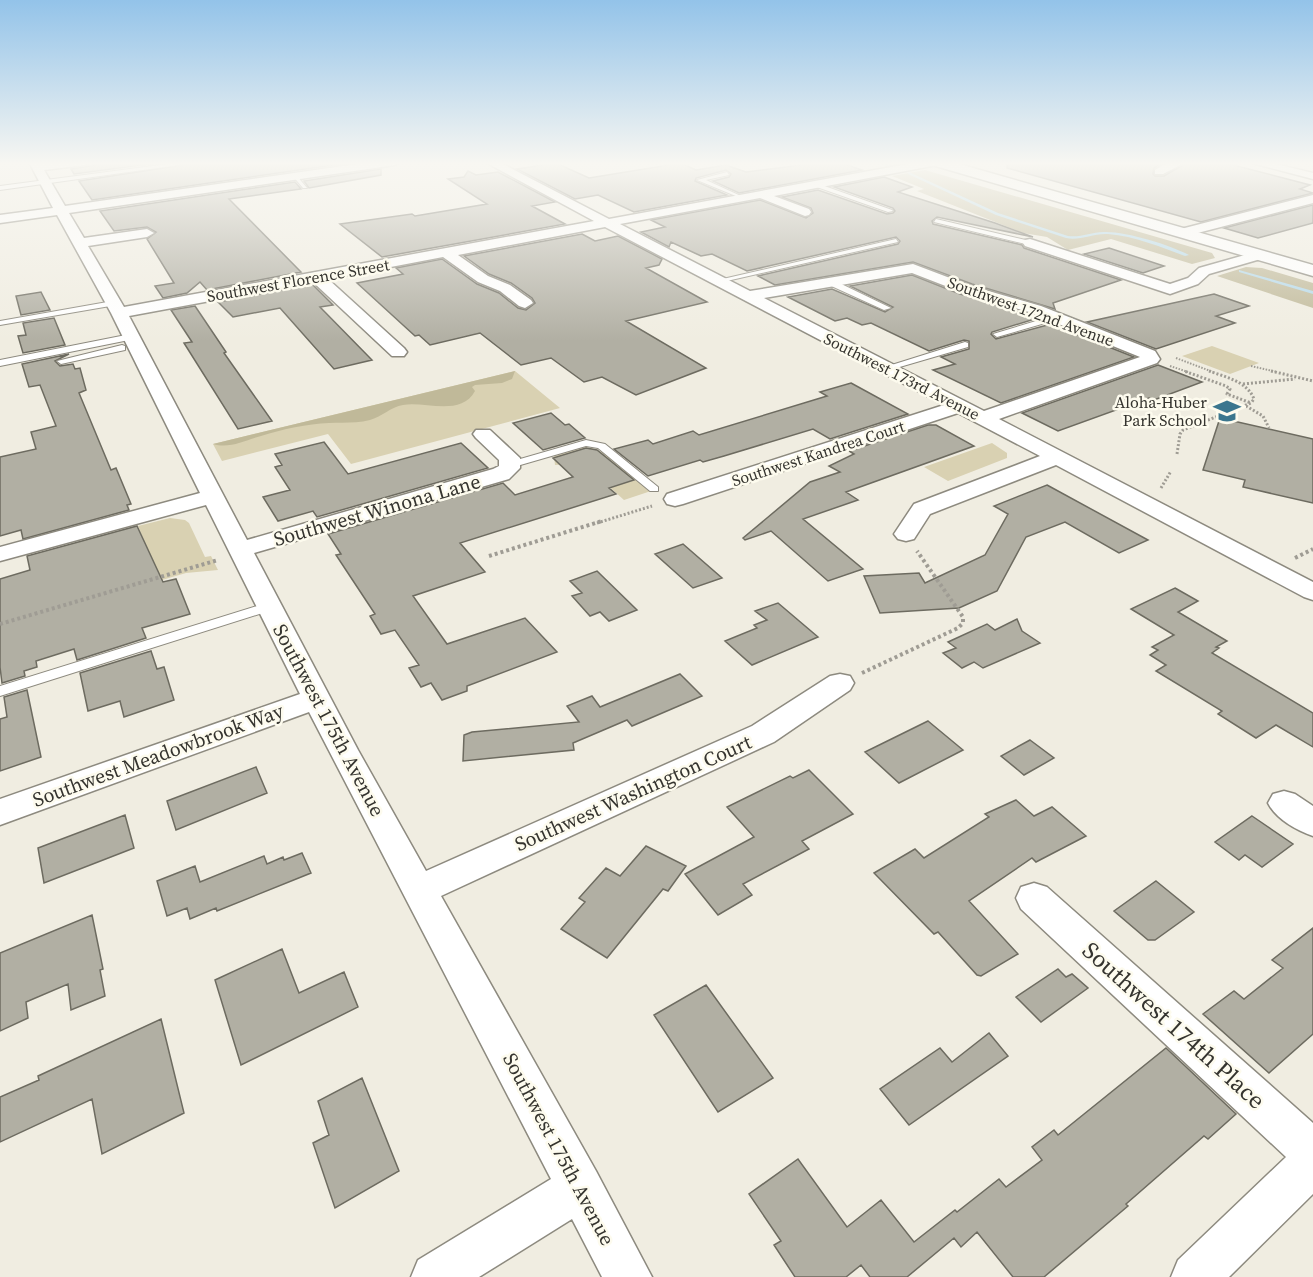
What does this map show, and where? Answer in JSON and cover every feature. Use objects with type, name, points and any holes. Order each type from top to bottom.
[{"type":"main road","points":[[1143,222],[1313,271]]},
{"type":"street","name":"Southwest 175th Avenue","points":[[67,222],[114,304],[212,497],[419,890],[628,1277]]},
{"type":"street","name":"Southwest 173rd Avenue","points":[[603,222],[983,417],[1313,592]]},
{"type":"street","name":"Southwest Florence Street","points":[[114,304],[316,276],[614,222]]},
{"type":"street","points":[[1182,233],[1226,222]]},
{"type":"street","points":[[80,243],[147,233]]},
{"type":"street","points":[[1030,243],[1170,289],[1192,281],[1204,271],[1259,255]]},
{"type":"street","points":[[446,253],[483,279],[505,288],[525,303]]},
{"type":"street","name":"Southwest 172nd Avenue","points":[[830,282],[913,268],[1056,317],[1149,358]]},
{"type":"street","points":[[316,276],[398,352]]},
{"type":"street","points":[[748,297],[830,282]]},
{"type":"street","points":[[983,417],[1149,358]]},
{"type":"street","name":"Southwest Kandrea Court","points":[[675,499],[960,406]]},
{"type":"street","points":[[483,434],[510,458],[510,465]]},
{"type":"street","points":[[906,534],[922,509],[1057,457]]},
{"type":"street","name":"Southwest Winona Lane","points":[[241,551],[496,477],[506,471],[510,465]]},
{"type":"street","points":[[0,554],[212,497]]},
{"type":"street","name":"Southwest Washington Court","points":[[419,890],[762,734],[840,683]]},
{"type":"street","name":"Southwest Meadowbrook Way","points":[[0,812],[317,698]]},
{"type":"street","points":[[1284,803],[1313,823]]},
{"type":"street","name":"Southwest 174th Place","points":[[1035,898],[1313,1152]]},
{"type":"street","points":[[1195,1277],[1313,1163]]},
{"type":"street","points":[[435,1277],[580,1187]]},
{"type":"lane","points":[[939,222],[1030,243]]},
{"type":"lane","points":[[718,281],[896,241]]},
{"type":"lane","points":[[830,282],[887,308]]},
{"type":"lane","points":[[0,315],[114,304]]},
{"type":"lane","points":[[0,324],[114,304]]},
{"type":"lane","points":[[997,334],[1056,317]]},
{"type":"lane","points":[[61,361],[133,341]]},
{"type":"lane","points":[[0,363],[133,341]]},
{"type":"lane","points":[[886,368],[965,345]]},
{"type":"lane","points":[[510,465],[586,443],[601,446],[654,489]]},
{"type":"lane","points":[[0,691],[270,606]]},
{"type":"path","points":[[1149,358],[1160,365],[1178,367],[1212,380],[1230,389],[1227,394],[1251,403]]},
{"type":"path","points":[[1176,358],[1242,384],[1251,391],[1254,399],[1245,406],[1183,430],[1180,434],[1177,454]]},
{"type":"path","points":[[1251,366],[1313,381]]},
{"type":"path","points":[[1242,384],[1299,378]]},
{"type":"path","points":[[1245,406],[1263,416],[1269,428]]},
{"type":"path","points":[[1159,494],[1171,471]]},
{"type":"path","points":[[489,556],[675,499]]},
{"type":"path","points":[[840,683],[958,628],[963,623],[963,617],[906,534]]},
{"type":"path","points":[[1288,560],[1313,549]]},
{"type":"path","points":[[0,624],[241,551]]},
{"type":"shaded area","points":[[994,222],[1103,222],[1212,253],[1215,258],[1192,264],[1111,239],[1068,250],[1047,237],[1023,233]]},
{"type":"shaded area","points":[[1246,267],[1262,268],[1313,283],[1313,308],[1217,276]]},
{"type":"shaded area","points":[[1212,346],[1259,363],[1230,374],[1182,356]]},
{"type":"shaded area","points":[[515,371],[560,408],[351,464],[328,434],[222,461],[213,444]]},
{"type":"shaded area","points":[[515,371],[512,379],[502,383],[475,385],[472,387],[475,391],[461,404],[452,406],[403,405],[365,421],[304,426],[231,445],[213,444]]},
{"type":"shaded area","points":[[992,443],[1007,453],[1007,458],[948,481],[924,467]]},
{"type":"shaded area","points":[[584,447],[603,452],[651,491],[624,500],[584,464],[555,465],[554,456]]},
{"type":"shaded area","points":[[170,518],[185,520],[189,523],[205,557],[211,556],[218,570],[186,573],[0,627],[0,617],[156,571],[138,526]]},
{"type":"building","points":[[107,222],[251,222],[301,272],[207,290],[200,282],[187,293],[163,298],[155,286],[174,283],[147,239],[156,232],[147,227],[114,231]]},
{"type":"building","points":[[357,222],[561,222],[565,224],[382,257],[340,224]]},
{"type":"building","points":[[654,222],[932,222],[933,224],[1022,245],[1024,248],[1121,280],[1053,303],[1055,309],[972,284],[913,262],[775,285],[758,276],[898,244],[900,241],[896,237],[747,271],[712,254],[701,256],[671,242],[669,247],[641,232],[665,227]]},
{"type":"building","points":[[959,222],[991,222],[1033,237]]},
{"type":"building","points":[[1249,222],[1313,222],[1258,238],[1224,228]]},
{"type":"building","points":[[582,234],[595,241],[618,236],[662,259],[659,265],[646,268],[707,302],[626,321],[706,368],[636,395],[602,377],[584,382],[551,358],[521,365],[480,333],[430,345],[419,335],[415,336],[357,283],[403,274],[396,268],[442,259],[477,284],[499,293],[518,308],[526,310],[535,303],[532,298],[511,283],[489,274],[464,256]]},
{"type":"building","points":[[1109,248],[1164,266],[1143,273],[1084,254]]},
{"type":"building","points":[[912,275],[960,294],[1038,318],[992,332],[991,334],[996,339],[1051,324],[1134,357],[1001,403],[933,370],[955,364],[941,357],[969,349],[969,341],[964,340],[929,351],[871,323],[862,325],[847,318],[835,321],[788,297],[832,289],[885,312],[893,307],[850,286]]},
{"type":"building","points":[[312,284],[333,305],[320,307],[372,360],[334,369],[280,308],[233,317],[218,302]]},
{"type":"building","points":[[41,292],[50,310],[21,315],[16,296]]},
{"type":"building","points":[[1214,294],[1249,306],[1216,316],[1235,323],[1156,349],[1087,322]]},
{"type":"building","points":[[195,306],[226,352],[224,353],[272,421],[238,429],[184,343],[192,342],[171,310]]},
{"type":"building","points":[[54,318],[65,345],[23,353],[18,336],[26,335],[23,323]]},
{"type":"building","points":[[69,354],[55,361],[60,366],[73,364],[75,369],[80,368],[86,390],[79,393],[111,470],[116,468],[131,504],[127,505],[129,510],[23,539],[21,530],[0,536],[0,457],[36,449],[31,432],[56,426],[40,385],[29,387],[22,364]]},
{"type":"building","points":[[1158,365],[1202,382],[1154,400],[1149,398],[1058,431],[1022,413]]},
{"type":"building","points":[[851,383],[908,414],[830,439],[813,429],[648,476],[614,449],[648,440],[653,444],[693,431],[699,435],[827,396],[820,392]]},
{"type":"building","points":[[551,413],[565,425],[569,424],[585,438],[543,450],[513,423]]},
{"type":"building","points":[[1220,418],[1313,439],[1313,503],[1243,487],[1245,480],[1203,470]]},
{"type":"building","points":[[928,425],[936,425],[974,446],[846,492],[858,500],[803,519],[863,569],[828,581],[771,531],[745,540],[743,538],[810,482],[840,472],[829,466],[854,454],[849,451]]},
{"type":"building","points":[[324,442],[348,474],[461,443],[488,468],[317,517],[313,511],[278,521],[263,497],[290,490],[275,467],[282,465],[275,454]]},
{"type":"building","points":[[586,448],[597,450],[634,480],[609,488],[616,494],[460,543],[485,572],[413,596],[447,644],[525,618],[557,652],[467,686],[467,691],[442,700],[431,683],[421,687],[409,668],[419,665],[395,630],[381,634],[370,616],[375,614],[336,555],[341,554],[328,534],[503,483],[515,495],[573,477],[553,458]]},
{"type":"building","points":[[1047,485],[1148,540],[1119,553],[1065,522],[1026,537],[997,591],[959,608],[880,613],[864,576],[919,573],[925,583],[985,555],[1008,514],[994,506]]},
{"type":"building","points":[[137,526],[163,582],[176,579],[190,614],[142,628],[146,638],[77,660],[74,649],[36,661],[37,667],[24,671],[25,676],[2,683],[0,579],[30,570],[27,556]]},
{"type":"building","points":[[683,544],[722,578],[693,588],[655,554]]},
{"type":"building","points":[[597,571],[637,610],[609,621],[600,612],[590,616],[572,596],[582,593],[570,581]]},
{"type":"building","points":[[1175,588],[1198,601],[1178,612],[1227,641],[1216,647],[1219,648],[1212,653],[1313,713],[1313,747],[1276,725],[1256,738],[1218,714],[1222,711],[1156,671],[1166,665],[1150,655],[1158,650],[1152,647],[1174,635],[1131,609]]},
{"type":"building","points":[[778,603],[818,637],[752,665],[725,641],[757,628],[754,625],[767,620],[755,611]]},
{"type":"building","points":[[1017,619],[1022,631],[1040,643],[983,668],[974,662],[962,668],[943,653],[956,648],[948,642],[987,624],[995,630]]},
{"type":"building","points":[[151,651],[157,669],[164,667],[174,700],[124,717],[120,701],[88,711],[80,673]]},
{"type":"building","points":[[680,674],[702,696],[632,726],[627,720],[573,743],[574,750],[463,761],[464,735],[472,732],[579,722],[567,706],[592,696],[600,707]]},
{"type":"building","points":[[27,690],[41,757],[0,771],[0,719],[7,717],[4,697]]},
{"type":"building","points":[[928,721],[963,750],[899,783],[865,752]]},
{"type":"building","points":[[1030,740],[1054,758],[1024,775],[1001,756]]},
{"type":"building","points":[[256,767],[267,793],[176,830],[167,801]]},
{"type":"building","points":[[809,770],[853,814],[802,841],[809,849],[743,884],[752,895],[718,915],[685,874],[754,837],[727,807],[790,776],[793,778]]},
{"type":"building","points":[[1016,800],[1034,816],[1052,807],[1086,836],[1036,862],[1032,858],[969,901],[1018,954],[981,976],[977,975],[938,932],[934,934],[874,873],[915,849],[924,858],[989,817],[985,814]]},
{"type":"building","points":[[125,815],[134,848],[44,883],[38,848]]},
{"type":"building","points":[[1252,816],[1293,844],[1262,867],[1245,855],[1239,860],[1215,842]]},
{"type":"building","points":[[646,846],[686,866],[668,891],[663,889],[607,958],[561,929],[585,902],[579,898],[606,868],[620,876]]},
{"type":"building","points":[[302,853],[311,873],[217,911],[216,908],[190,919],[187,908],[167,916],[157,881],[195,866],[200,882],[264,856],[267,864],[283,857],[284,860]]},
{"type":"building","points":[[1156,881],[1194,912],[1155,940],[1148,940],[1114,911]]},
{"type":"building","points":[[92,915],[103,969],[100,970],[105,996],[71,1010],[68,984],[26,1002],[28,1018],[0,1031],[0,953]]},
{"type":"building","points":[[1313,928],[1313,1034],[1269,1073],[1203,1014],[1234,991],[1244,999],[1283,968],[1272,960]]},
{"type":"building","points":[[282,949],[299,993],[344,972],[358,1007],[241,1065],[215,980]]},
{"type":"building","points":[[1058,969],[1066,977],[1072,974],[1088,988],[1041,1022],[1016,997]]},
{"type":"building","points":[[706,985],[773,1078],[718,1112],[654,1015]]},
{"type":"building","points":[[161,1019],[184,1113],[102,1154],[92,1099],[0,1142],[0,1097],[39,1080],[38,1076]]},
{"type":"building","points":[[989,1033],[1008,1056],[909,1125],[880,1089],[940,1048],[952,1062]]},
{"type":"building","points":[[1166,1048],[1236,1114],[1208,1139],[1204,1136],[1126,1204],[1128,1206],[1044,1277],[1013,1277],[977,1232],[961,1247],[954,1238],[907,1277],[870,1277],[861,1265],[846,1277],[795,1277],[774,1245],[781,1241],[749,1194],[798,1159],[847,1227],[881,1200],[914,1242],[999,1179],[1006,1187],[1042,1160],[1032,1147],[1054,1130],[1058,1135]]},
{"type":"building","points":[[362,1078],[399,1171],[335,1208],[313,1143],[329,1135],[318,1101]]},
{"type":"waterway","points":[[1020,222],[1072,238],[1103,233],[1119,234],[1187,255]]},
{"type":"waterway","points":[[1241,271],[1313,293]]},
{"type":"place","name":"Aloha-Huber Park School","points":[[1227,411]]}]
